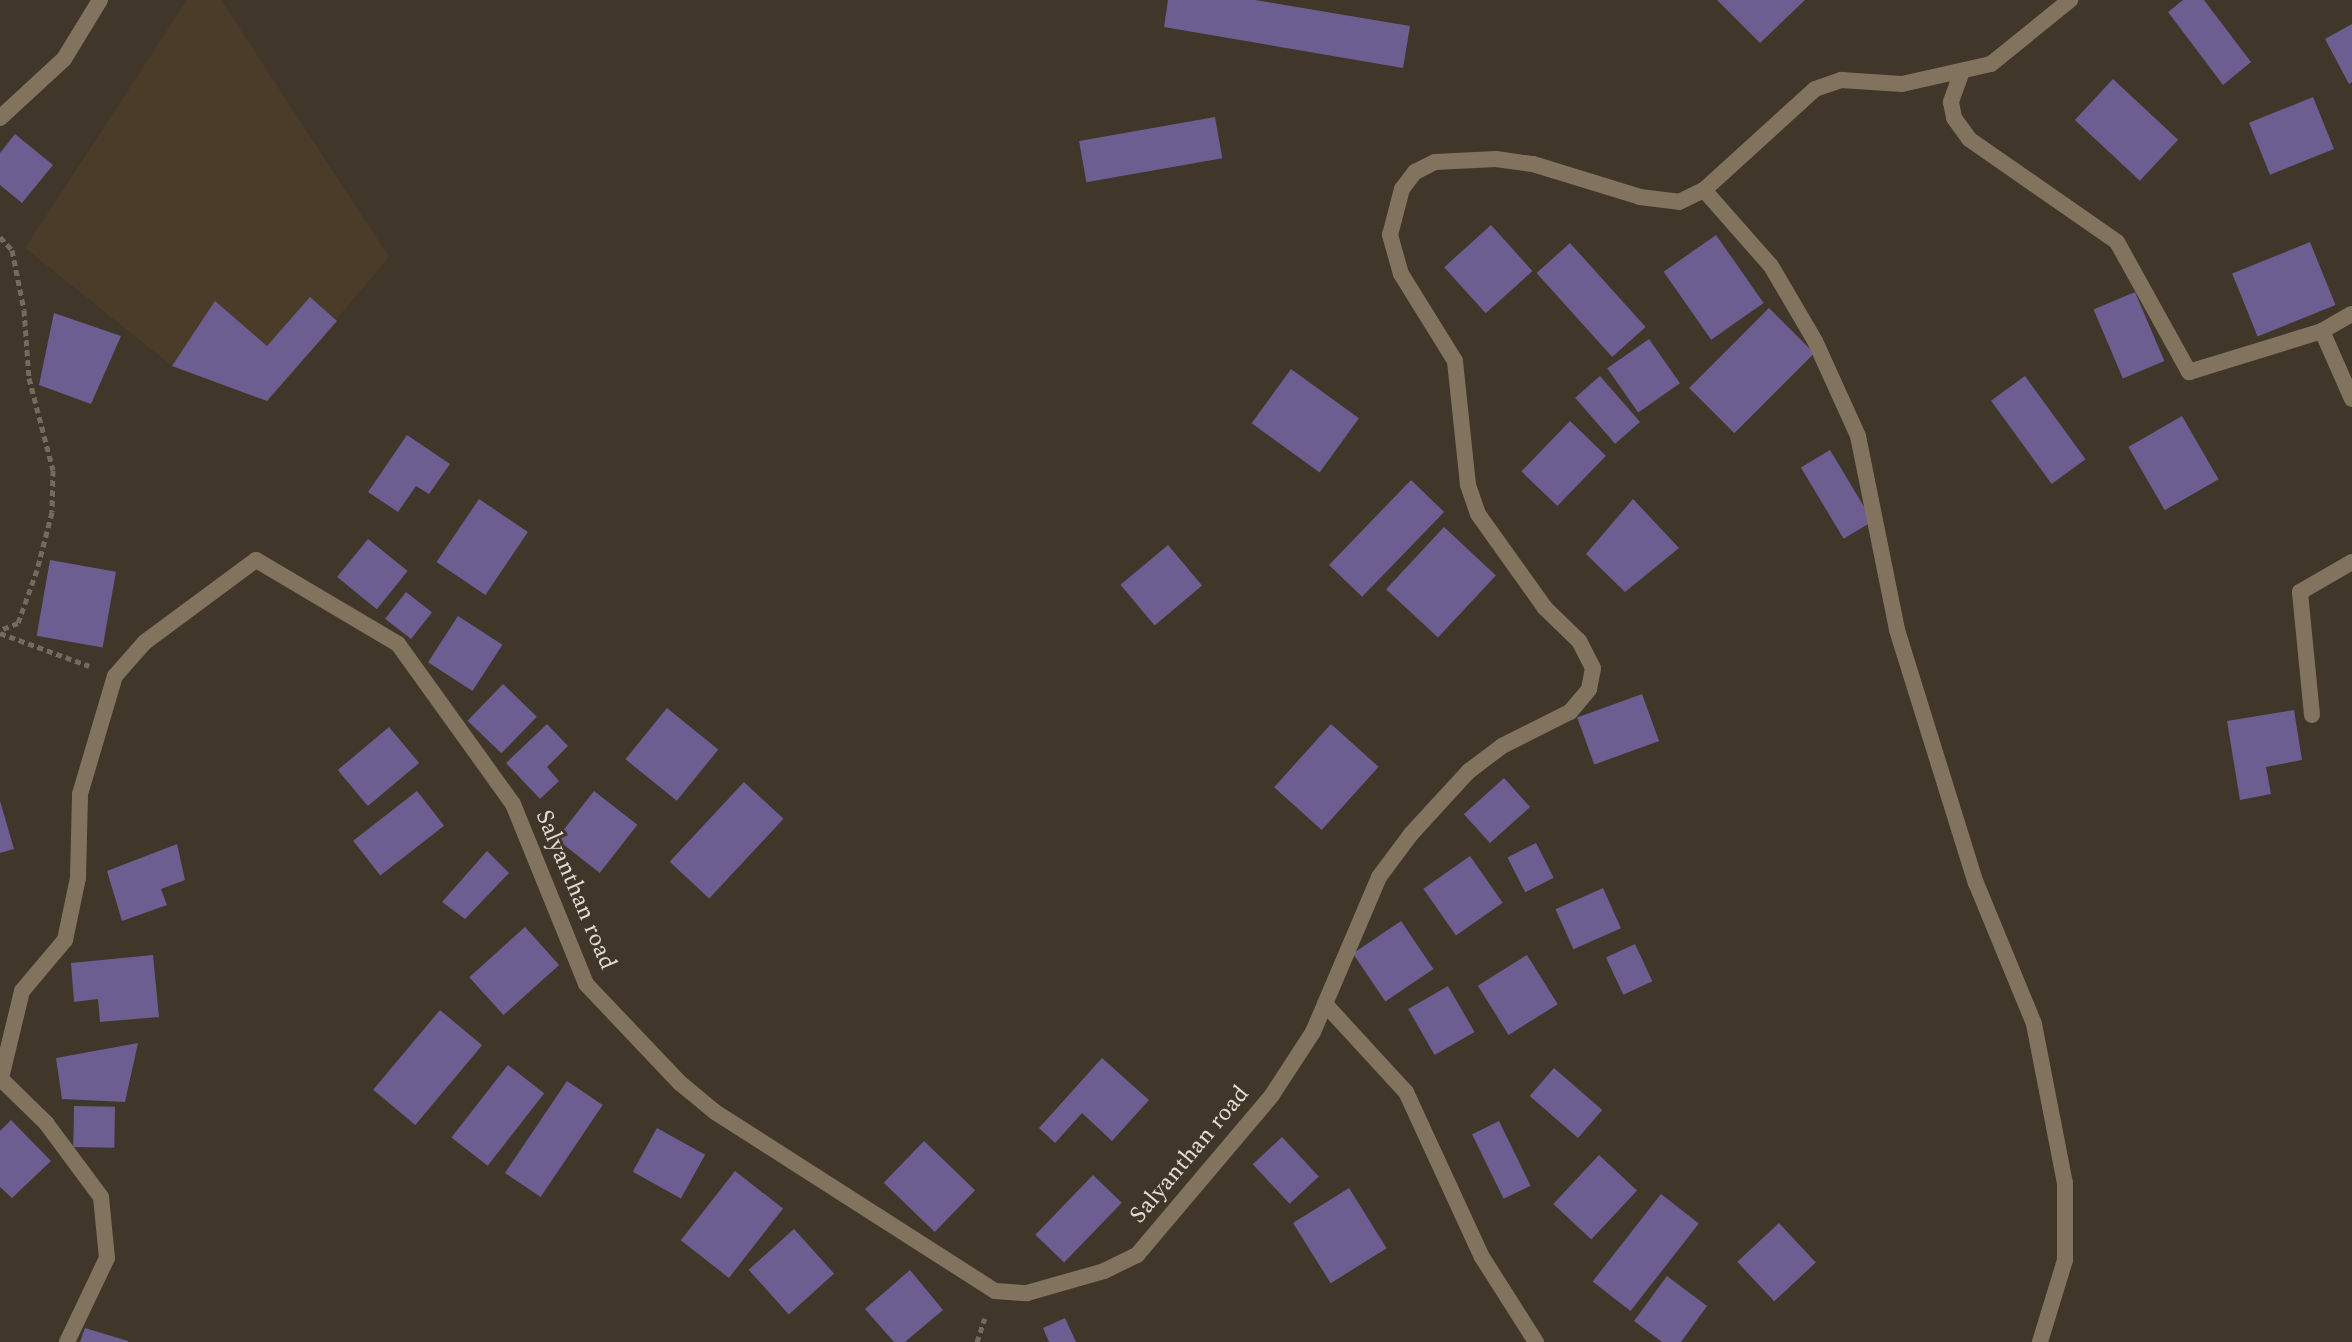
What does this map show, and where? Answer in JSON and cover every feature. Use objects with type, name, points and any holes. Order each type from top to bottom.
[{"type":"street","points":[[0,118],[64,59],[100,0]]},
{"type":"street","name":"Salyanthan road","points":[[1,1081],[22,991],[65,940],[78,878],[80,794],[115,676],[145,642],[256,560],[398,644],[513,804],[586,984],[680,1083],[715,1112],[995,1291],[1027,1293],[1104,1271],[1137,1255],[1272,1095],[1325,1004],[1379,877],[1411,834],[1469,771],[1502,746],[1570,712],[1589,689],[1593,668],[1579,641],[1545,608],[1478,514],[1468,485],[1455,361],[1401,274],[1390,235],[1402,189],[1415,172],[1435,162],[1496,159],[1533,164],[1640,197],[1679,202],[1704,190],[1815,89],[1841,80],[1902,84],[1961,74],[1991,64],[2023,43],[2070,0]]},
{"type":"street","points":[[1961,74],[1951,102],[1954,118],[1969,139],[2117,242],[2189,372],[2322,331],[2352,314]]},
{"type":"street","points":[[1704,190],[1771,266],[1815,341],[1858,436],[1897,630],[1976,883],[2034,1024],[2065,1183],[2065,1260],[2040,1342]]},
{"type":"street","points":[[2322,331],[2352,399]]},
{"type":"street","points":[[2312,715],[2300,592],[2352,562]]},
{"type":"street","points":[[1325,1004],[1406,1092],[1482,1257],[1536,1342]]},
{"type":"street","points":[[1,1081],[46,1123],[101,1197],[107,1258],[67,1342]]},
{"type":"path","points":[[0,237],[12,250],[26,321],[29,378],[53,470],[52,512],[37,570],[18,623],[0,631]]},
{"type":"path","points":[[0,631],[115,676]]},
{"type":"shaded area","points":[[187,0],[221,0],[389,257],[267,401],[172,366],[25,248]]},
{"type":"building","points":[[1168,0],[1255,0],[1410,26],[1403,68],[1164,27]]},
{"type":"building","points":[[1717,0],[1805,0],[1760,43]]},
{"type":"building","points":[[2183,0],[2204,0],[2251,62],[2223,85],[2168,12]]},
{"type":"building","points":[[2352,24],[2352,82],[2349,84],[2325,39]]},
{"type":"building","points":[[2113,79],[2178,140],[2140,181],[2075,120]]},
{"type":"building","points":[[2313,97],[2334,149],[2270,175],[2249,123]]},
{"type":"building","points":[[1215,117],[1222,158],[1086,182],[1079,141]]},
{"type":"building","points":[[15,134],[53,165],[22,203],[0,185],[0,153]]},
{"type":"building","points":[[1491,225],[1532,271],[1486,313],[1444,267]]},
{"type":"building","points":[[1716,235],[1764,303],[1711,340],[1664,272]]},
{"type":"building","points":[[2310,242],[2335,305],[2258,337],[2232,273]]},
{"type":"building","points":[[1570,243],[1646,327],[1612,357],[1537,273]]},
{"type":"building","points":[[2135,292],[2164,361],[2123,379],[2094,310]]},
{"type":"building","points":[[310,297],[337,321],[267,401],[172,366],[215,301],[267,346]]},
{"type":"building","points":[[1769,308],[1814,353],[1734,433],[1689,388]]},
{"type":"building","points":[[54,313],[121,336],[91,404],[39,385]]},
{"type":"building","points":[[1649,339],[1680,383],[1638,412],[1607,368]]},
{"type":"building","points":[[1291,369],[1359,418],[1320,473],[1252,423]]},
{"type":"building","points":[[1600,376],[1640,422],[1615,444],[1575,398]]},
{"type":"building","points":[[2025,376],[2086,459],[2052,484],[1991,401]]},
{"type":"building","points":[[2182,416],[2218,479],[2165,510],[2128,447]]},
{"type":"building","points":[[1570,421],[1606,456],[1557,506],[1521,471]]},
{"type":"building","points":[[407,435],[450,464],[429,494],[416,486],[398,512],[368,492]]},
{"type":"building","points":[[1830,450],[1873,521],[1844,539],[1801,468]]},
{"type":"building","points":[[1411,480],[1444,512],[1362,597],[1329,565]]},
{"type":"building","points":[[479,499],[528,532],[485,595],[437,562]]},
{"type":"building","points":[[1633,499],[1679,548],[1625,592],[1586,554]]},
{"type":"building","points":[[1444,527],[1496,575],[1438,638],[1386,589]]},
{"type":"building","points":[[368,539],[408,571],[377,609],[337,577]]},
{"type":"building","points":[[1168,545],[1202,586],[1155,625],[1121,585]]},
{"type":"building","points":[[50,560],[116,572],[103,647],[37,636]]},
{"type":"building","points":[[406,592],[432,612],[411,639],[385,619]]},
{"type":"building","points":[[458,616],[502,645],[472,691],[428,662]]},
{"type":"building","points":[[503,684],[537,717],[501,753],[468,721]]},
{"type":"building","points":[[1642,694],[1659,741],[1594,765],[1577,718]]},
{"type":"building","points":[[667,708],[718,750],[677,801],[625,759]]},
{"type":"building","points":[[2294,710],[2302,760],[2266,767],[2271,794],[2240,800],[2227,721]]},
{"type":"building","points":[[547,724],[568,746],[547,767],[559,781],[540,799],[506,763]]},
{"type":"building","points":[[1331,724],[1379,767],[1322,830],[1274,787]]},
{"type":"building","points":[[389,727],[419,763],[368,806],[338,770]]},
{"type":"building","points":[[1504,778],[1530,807],[1490,843],[1464,814]]},
{"type":"building","points":[[744,782],[783,819],[709,899],[670,862]]},
{"type":"building","points":[[417,791],[444,826],[380,876],[353,841]]},
{"type":"building","points":[[594,791],[637,825],[600,873],[556,839]]},
{"type":"building","points":[[0,801],[14,849],[0,853]]},
{"type":"building","points":[[1536,843],[1554,878],[1525,892],[1507,858]]},
{"type":"building","points":[[177,844],[185,880],[161,889],[167,905],[122,921],[107,871]]},
{"type":"building","points":[[487,851],[509,873],[465,919],[442,902]]},
{"type":"building","points":[[1470,856],[1503,903],[1456,935],[1423,889]]},
{"type":"building","points":[[1603,888],[1621,928],[1573,949],[1555,909]]},
{"type":"building","points":[[1401,921],[1433,969],[1385,1002],[1353,953]]},
{"type":"building","points":[[525,927],[559,965],[503,1015],[469,977]]},
{"type":"building","points":[[1635,944],[1652,981],[1623,995],[1606,958]]},
{"type":"building","points":[[153,955],[159,1017],[100,1022],[98,999],[74,1002],[71,963]]},
{"type":"building","points":[[1527,955],[1558,1004],[1509,1035],[1478,986]]},
{"type":"building","points":[[1448,986],[1474,1032],[1435,1055],[1408,1009]]},
{"type":"building","points":[[440,1010],[482,1045],[415,1125],[373,1090]]},
{"type":"building","points":[[138,1043],[125,1102],[62,1099],[56,1058]]},
{"type":"building","points":[[1102,1058],[1149,1100],[1112,1141],[1082,1113],[1055,1143],[1039,1128]]},
{"type":"building","points":[[508,1065],[544,1093],[488,1166],[451,1137]]},
{"type":"building","points":[[1554,1068],[1602,1110],[1578,1138],[1530,1096]]},
{"type":"building","points":[[567,1081],[603,1105],[541,1197],[505,1173]]},
{"type":"building","points":[[74,1106],[115,1107],[114,1148],[73,1147]]},
{"type":"building","points":[[11,1120],[51,1161],[12,1198],[0,1187],[0,1131]]},
{"type":"building","points":[[1499,1121],[1531,1186],[1504,1199],[1472,1134]]},
{"type":"building","points":[[657,1128],[705,1155],[681,1198],[633,1172]]},
{"type":"building","points":[[1282,1137],[1319,1176],[1290,1204],[1253,1164]]},
{"type":"building","points":[[924,1141],[975,1190],[935,1232],[884,1183]]},
{"type":"building","points":[[1599,1155],[1637,1190],[1591,1239],[1553,1204]]},
{"type":"building","points":[[735,1171],[783,1209],[729,1278],[681,1240]]},
{"type":"building","points":[[1093,1175],[1122,1203],[1064,1262],[1035,1235]]},
{"type":"building","points":[[1349,1188],[1387,1248],[1331,1283],[1293,1223]]},
{"type":"building","points":[[1661,1194],[1699,1224],[1630,1311],[1593,1281]]},
{"type":"building","points":[[1779,1223],[1816,1262],[1774,1301],[1737,1262]]},
{"type":"building","points":[[794,1229],[834,1274],[789,1314],[749,1270]]},
{"type":"building","points":[[910,1270],[943,1310],[905,1342],[894,1342],[865,1309]]},
{"type":"building","points":[[1667,1276],[1707,1306],[1681,1342],[1662,1342],[1634,1321]]},
{"type":"building","points":[[1065,1318],[1076,1342],[1049,1342],[1043,1328]]},
{"type":"building","points":[[85,1328],[128,1341],[128,1342],[80,1342]]}]
